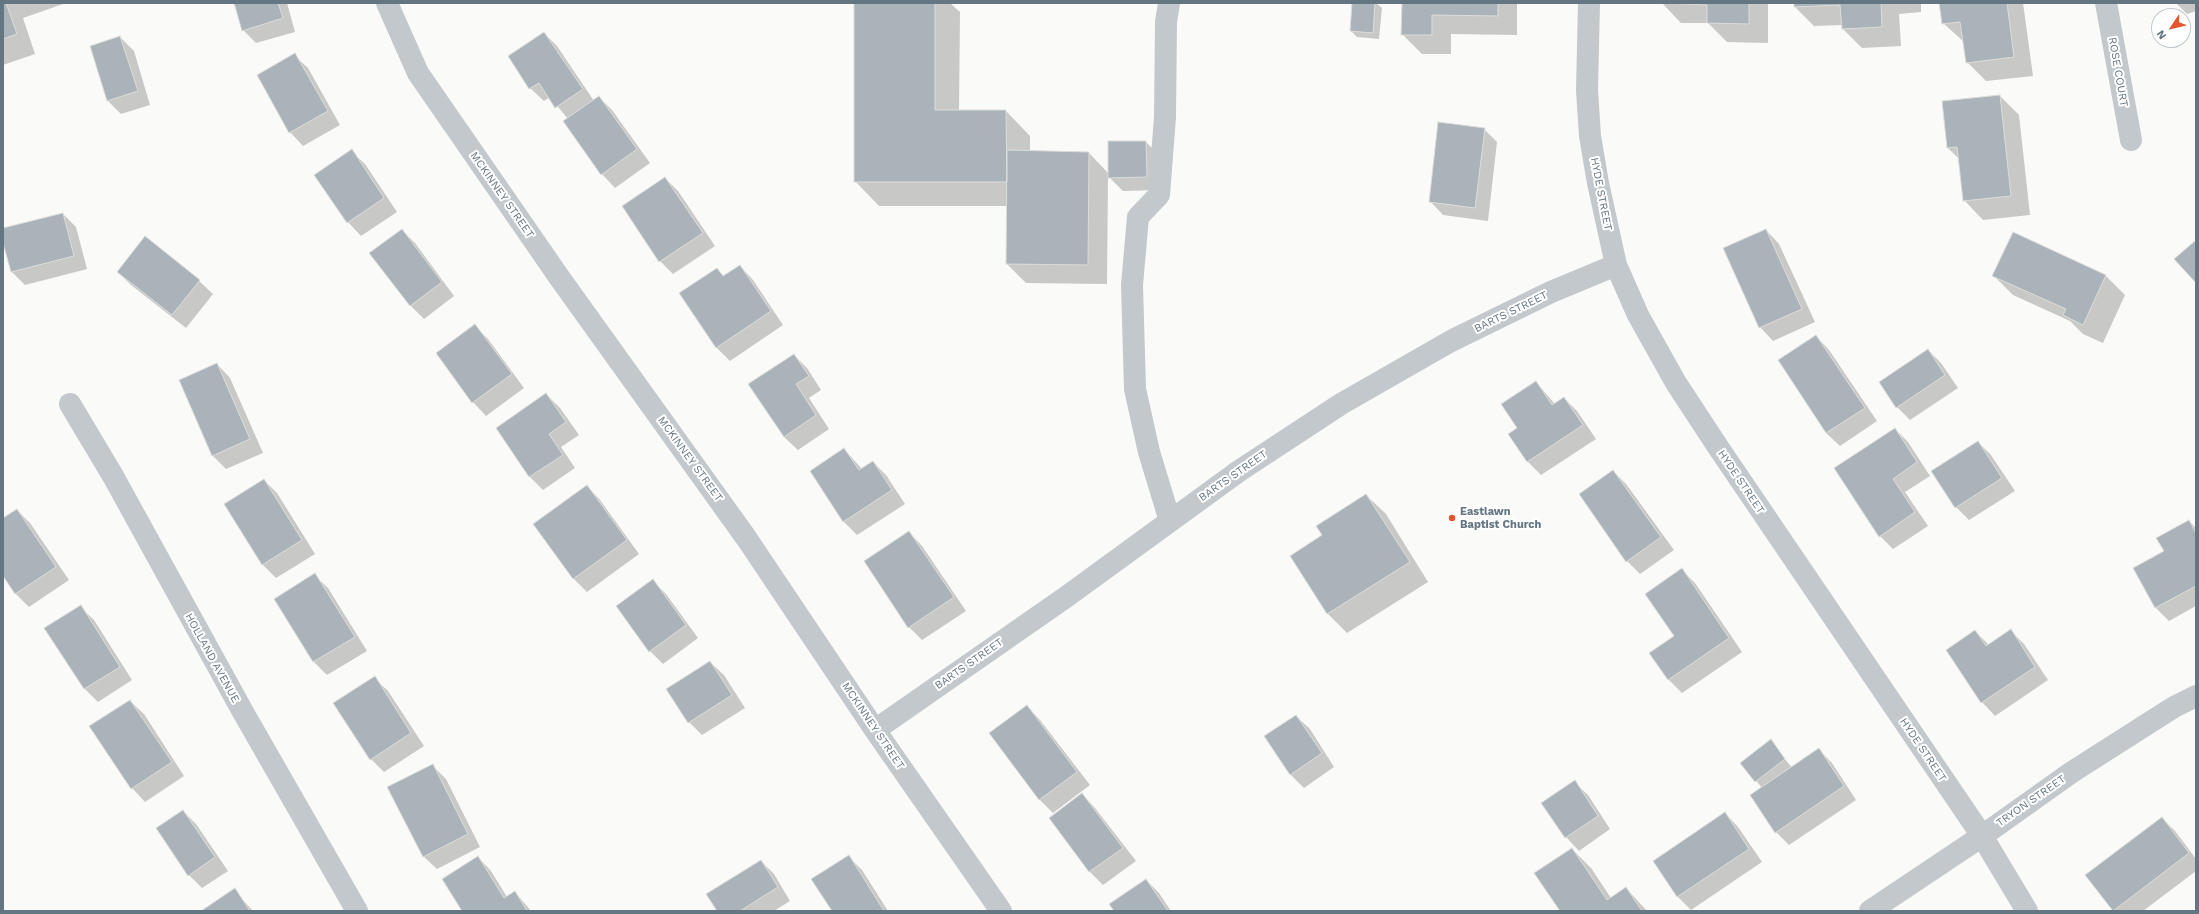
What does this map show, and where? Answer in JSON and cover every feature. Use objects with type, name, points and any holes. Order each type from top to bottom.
[{"type":"street","name":"MCKINNEY STREET","points":[[387,3],[418,73],[559,277],[747,539],[875,730],[1001,911]]},
{"type":"street","points":[[1169,3],[1166,22],[1165,117],[1159,195],[1138,217],[1132,285],[1135,390],[1149,452],[1170,521]]},
{"type":"street","name":"HYDE STREET","points":[[1589,3],[1587,90],[1590,136],[1598,183],[1616,265],[1638,315],[1676,383],[1982,836],[2027,911]]},
{"type":"street","name":"ROSE COURT","points":[[2106,3],[2131,140]]},
{"type":"street","name":"BARTS STREET","points":[[875,730],[1066,597],[1239,471],[1341,404],[1451,341],[1551,292],[1616,265]]},
{"type":"street","name":"HOLLAND AVENUE","points":[[70,404],[113,476],[242,712],[357,911]]},
{"type":"street","name":"TRYON STREET","points":[[1870,911],[1982,836],[2072,772],[2174,707],[2196,696]]},
{"type":"building","points":[[3,3],[6,3],[17,34],[3,39]]},
{"type":"building","points":[[234,3],[278,3],[283,18],[242,31]]},
{"type":"building","points":[[854,3],[935,3],[935,110],[1006,110],[1007,182],[854,182]]},
{"type":"building","points":[[1352,3],[1375,3],[1373,33],[1350,31]]},
{"type":"building","points":[[1402,3],[1498,3],[1498,16],[1432,15],[1432,35],[1401,35]]},
{"type":"building","points":[[1661,3],[1749,3],[1749,24],[1707,23],[1707,5]]},
{"type":"building","points":[[1794,3],[1881,3],[1882,27],[1842,29],[1840,5],[1794,7]]},
{"type":"building","points":[[1939,3],[2007,3],[2014,57],[1966,63],[1960,22],[1942,24]]},
{"type":"building","points":[[544,32],[583,89],[555,108],[539,83],[529,89],[508,56]]},
{"type":"building","points":[[120,36],[138,91],[107,101],[90,46]]},
{"type":"building","points":[[295,53],[328,111],[289,133],[257,75]]},
{"type":"building","points":[[2000,95],[2011,196],[1963,201],[1957,147],[1947,148],[1942,101]]},
{"type":"building","points":[[599,96],[637,149],[601,175],[563,121]]},
{"type":"building","points":[[1438,122],[1485,128],[1475,208],[1429,202]]},
{"type":"building","points":[[1108,141],[1146,141],[1147,177],[1108,178]]},
{"type":"building","points":[[352,149],[384,198],[347,223],[314,175]]},
{"type":"building","points":[[1007,150],[1089,152],[1088,265],[1006,264]]},
{"type":"building","points":[[665,177],[703,233],[659,262],[622,206]]},
{"type":"building","points":[[63,213],[74,256],[11,272],[3,243],[3,228]]},
{"type":"building","points":[[402,229],[442,282],[410,306],[369,253]]},
{"type":"building","points":[[1766,229],[1802,309],[1759,328],[1723,248]]},
{"type":"building","points":[[2013,232],[2106,275],[2083,325],[2063,315],[2066,309],[1992,276]]},
{"type":"building","points":[[145,236],[200,280],[172,315],[117,272]]},
{"type":"building","points":[[2196,240],[2196,283],[2174,259]]},
{"type":"building","points":[[740,265],[771,311],[716,348],[679,293],[717,268],[723,276]]},
{"type":"building","points":[[475,324],[512,374],[472,403],[436,353]]},
{"type":"building","points":[[1816,335],[1865,408],[1826,433],[1778,360]]},
{"type":"building","points":[[1928,349],[1945,375],[1896,408],[1879,382]]},
{"type":"building","points":[[794,354],[809,376],[796,384],[816,415],[784,437],[748,384]]},
{"type":"building","points":[[217,363],[250,439],[212,456],[179,380]]},
{"type":"building","points":[[1536,381],[1552,405],[1564,397],[1583,425],[1527,462],[1508,434],[1517,428],[1501,404]]},
{"type":"building","points":[[546,393],[566,422],[549,434],[563,455],[529,477],[496,428]]},
{"type":"building","points":[[1895,428],[1917,462],[1893,479],[1915,512],[1879,537],[1834,468]]},
{"type":"building","points":[[1978,441],[2002,478],[1955,508],[1931,471]]},
{"type":"building","points":[[844,448],[859,470],[873,461],[892,490],[843,522],[810,471]]},
{"type":"building","points":[[1613,470],[1661,537],[1626,562],[1579,494]]},
{"type":"building","points":[[264,479],[302,540],[262,565],[224,504]]},
{"type":"building","points":[[587,485],[627,540],[573,579],[533,524]]},
{"type":"building","points":[[1366,494],[1410,562],[1327,614],[1290,556],[1322,535],[1316,526]]},
{"type":"building","points":[[17,509],[56,567],[15,594],[3,576],[3,518]]},
{"type":"building","points":[[2189,520],[2196,533],[2196,586],[2155,608],[2133,568],[2164,551],[2156,538]]},
{"type":"building","points":[[909,531],[954,597],[908,628],[864,561]]},
{"type":"building","points":[[1682,568],[1729,638],[1668,680],[1649,653],[1674,636],[1645,594]]},
{"type":"building","points":[[315,573],[355,637],[313,662],[274,599]]},
{"type":"building","points":[[653,579],[686,625],[649,652],[616,606]]},
{"type":"building","points":[[81,605],[120,667],[84,689],[44,628]]},
{"type":"building","points":[[2011,629],[2035,667],[1981,703],[1946,650],[1975,630],[1986,646]]},
{"type":"building","points":[[710,661],[732,695],[688,723],[666,689]]},
{"type":"building","points":[[375,676],[411,733],[370,760],[333,703]]},
{"type":"building","points":[[130,700],[172,762],[131,789],[89,726]]},
{"type":"building","points":[[1027,705],[1077,772],[1039,800],[989,733]]},
{"type":"building","points":[[1296,715],[1322,753],[1290,775],[1264,736]]},
{"type":"building","points":[[1771,739],[1785,759],[1755,782],[1740,763]]},
{"type":"building","points":[[1819,748],[1844,786],[1775,833],[1750,795]]},
{"type":"building","points":[[433,764],[468,834],[423,857],[387,787]]},
{"type":"building","points":[[1575,780],[1598,816],[1565,838],[1541,803]]},
{"type":"building","points":[[1082,793],[1123,848],[1089,872],[1049,818]]},
{"type":"building","points":[[183,810],[215,857],[188,876],[156,828]]},
{"type":"building","points":[[1725,812],[1749,849],[1677,897],[1653,861]]},
{"type":"building","points":[[2162,817],[2189,853],[2113,911],[2085,875]]},
{"type":"building","points":[[1572,848],[1607,900],[1626,887],[1642,911],[1560,911],[1534,873]]},
{"type":"building","points":[[849,855],[884,911],[832,911],[811,879]]},
{"type":"building","points":[[478,856],[504,898],[515,891],[527,911],[462,911],[442,879]]},
{"type":"building","points":[[761,860],[778,887],[740,911],[717,911],[706,894]]},
{"type":"building","points":[[1146,879],[1168,911],[1114,911],[1109,904]]},
{"type":"building","points":[[235,888],[250,911],[201,911]]},
{"type":"place","name":"Eastlawn Baptist Church","points":[[1452,518]]}]
